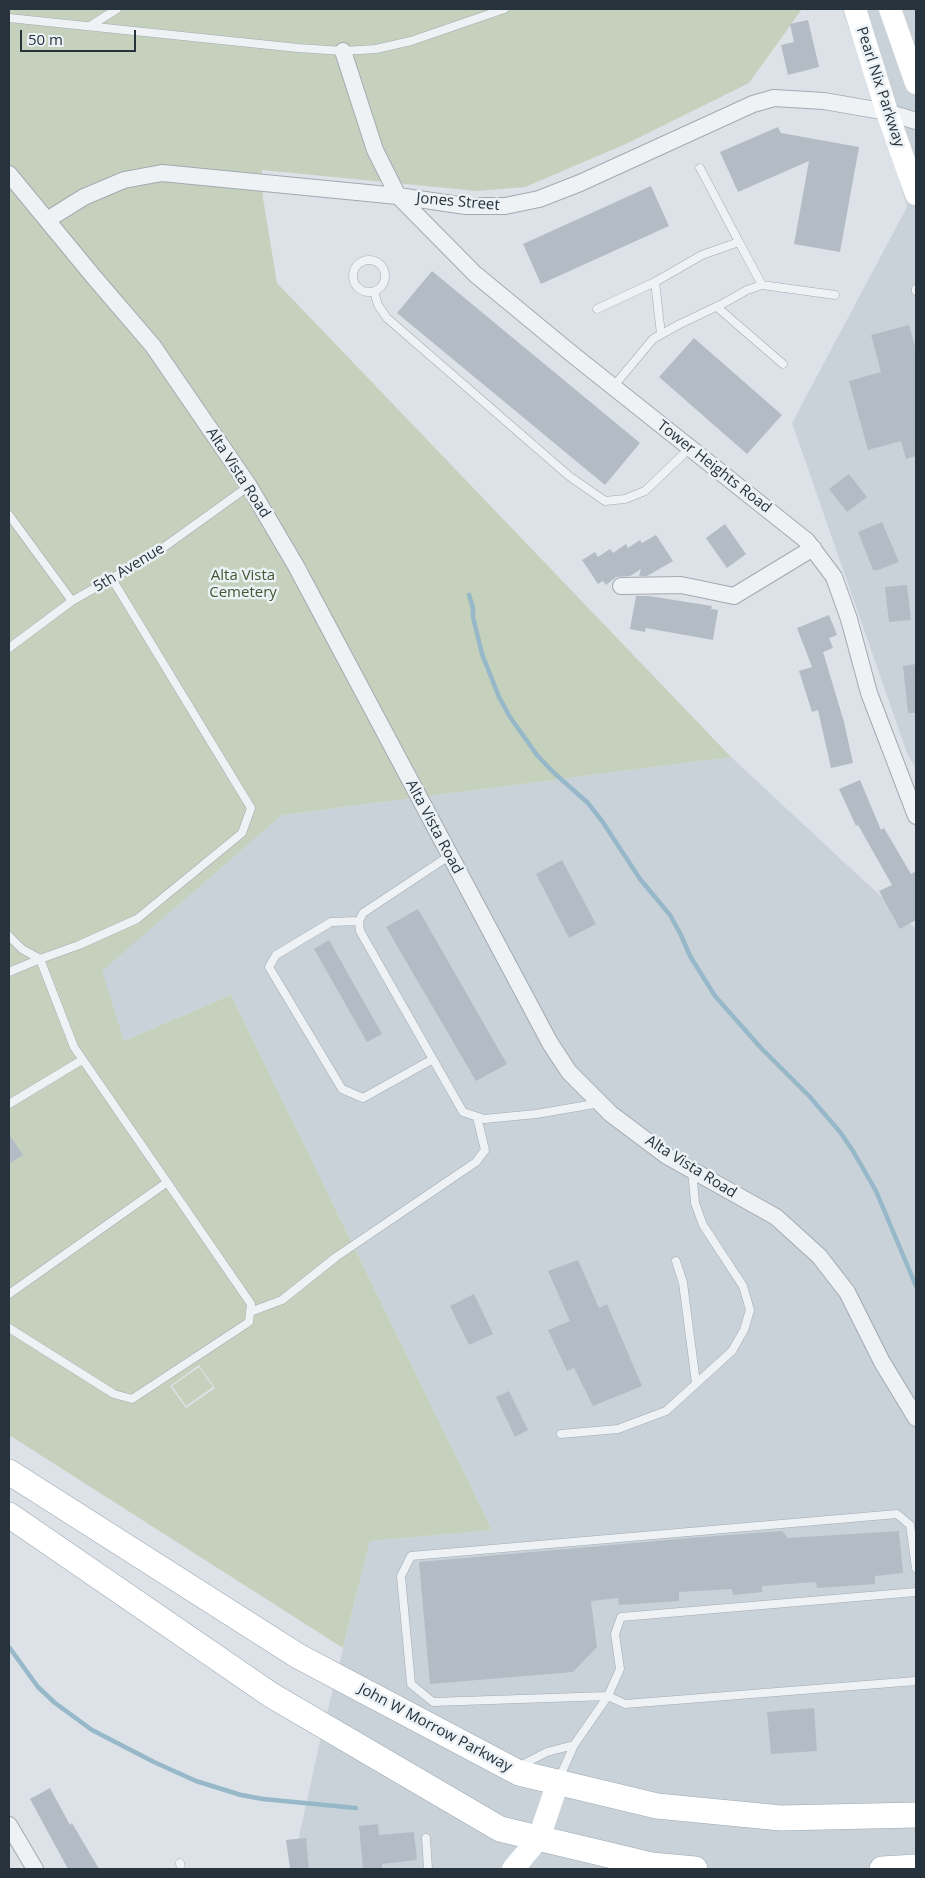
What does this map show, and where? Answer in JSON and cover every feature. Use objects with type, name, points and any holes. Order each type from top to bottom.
[{"type":"main road","name":"Pearl Nix Parkway","points":[[855,9],[887,112],[916,194]]},
{"type":"main road","points":[[890,9],[916,83]]},
{"type":"main road","name":"John W Morrow Parkway","points":[[9,1472],[298,1656],[520,1773],[657,1806],[781,1818],[916,1815]]},
{"type":"main road","points":[[9,1515],[271,1694],[500,1829],[651,1865],[695,1869]]},
{"type":"main road","points":[[513,1869],[539,1838],[558,1782]]},
{"type":"main road","points":[[884,1869],[916,1866]]},
{"type":"street","name":"Tower Heights Road","points":[[343,51],[375,150],[398,196],[475,274],[613,387],[808,541],[834,577],[849,619],[869,694],[916,816]]},
{"type":"street","name":"Jones Street","points":[[46,220],[84,197],[124,180],[162,172],[398,196],[466,206],[505,206],[539,200],[580,184],[753,104],[774,98],[824,101],[887,112],[916,121]]},
{"type":"street","name":"Alta Vista Road","points":[[9,174],[153,346],[249,486],[296,566],[449,856],[550,1043],[569,1072],[611,1114],[667,1156],[776,1217],[820,1256],[847,1292],[882,1362],[916,1418]]},
{"type":"street","points":[[620,586],[681,584],[734,596],[813,548]]},
{"type":"street","points":[[9,1825],[35,1869]]},
{"type":"lane","points":[[90,26],[118,9]]},
{"type":"lane","points":[[9,18],[343,51],[376,49],[411,42],[504,9]]},
{"type":"lane","points":[[700,168],[762,285]]},
{"type":"lane","points":[[597,309],[655,282],[702,255],[739,242]]},
{"type":"lane","points":[[365,260],[376,261],[381,264],[385,274],[383,285],[374,291],[364,291],[354,281],[356,266],[365,260]]},
{"type":"lane","points":[[655,282],[661,334]]},
{"type":"lane","points":[[613,387],[653,339],[747,290],[762,285],[835,295]]},
{"type":"lane","points":[[374,291],[378,305],[387,318],[569,476],[605,501],[625,499],[645,492],[690,448]]},
{"type":"lane","points":[[717,306],[783,364]]},
{"type":"lane","name":"5th Avenue","points":[[9,648],[72,601],[152,555],[249,486]]},
{"type":"lane","points":[[9,515],[72,601]]},
{"type":"lane","points":[[9,972],[79,945],[137,919],[242,833],[251,808],[112,579]]},
{"type":"lane","points":[[449,856],[363,913],[359,921],[360,931],[463,1112],[484,1119],[536,1114],[600,1103]]},
{"type":"lane","points":[[359,921],[331,922],[276,955],[269,968],[342,1089],[363,1098],[433,1059]]},
{"type":"lane","points":[[9,936],[22,949],[40,959],[74,1047],[251,1304],[250,1322],[132,1399],[114,1394],[9,1328]]},
{"type":"lane","points":[[9,1104],[82,1060]]},
{"type":"lane","points":[[250,1312],[282,1300],[336,1257],[476,1162],[485,1150],[476,1117]]},
{"type":"lane","points":[[561,1434],[618,1430],[666,1411],[732,1351],[744,1330],[750,1310],[743,1286],[703,1225],[695,1203],[692,1170]]},
{"type":"lane","points":[[9,1294],[166,1183]]},
{"type":"lane","points":[[676,1261],[683,1283],[696,1383]]},
{"type":"lane","points":[[916,1568],[910,1525],[897,1514],[411,1556],[401,1576],[411,1684],[433,1702],[608,1696],[625,1704],[916,1681]]},
{"type":"lane","points":[[558,1782],[574,1745],[608,1696],[620,1669],[615,1634],[621,1617],[916,1592]]},
{"type":"lane","points":[[513,1769],[546,1752],[574,1745]]},
{"type":"lane","points":[[426,1838],[428,1869]]},
{"type":"shaded area","points":[[842,9],[916,9],[916,769],[907,753],[792,423],[907,207],[883,125]]},
{"type":"shaded area","points":[[731,757],[916,929],[916,1869],[292,1869],[320,1741],[370,1541],[492,1530],[231,995],[124,1041],[101,971],[282,815]]},
{"type":"green space","name":"Alta Vista Cemetery","points":[[9,9],[802,9],[749,83],[628,143],[525,187],[477,191],[262,170],[263,198],[277,283],[731,757],[282,815],[102,971],[124,1041],[231,995],[492,1530],[370,1541],[343,1648],[9,1435]],"holes":[[[199,1365],[215,1388],[186,1408],[170,1386]]]},
{"type":"green space","points":[[199,1367],[213,1387],[186,1406],[172,1386]]},
{"type":"building","points":[[808,20],[819,67],[788,75],[781,45],[794,42],[790,24]]},
{"type":"building","points":[[778,127],[781,133],[859,147],[840,252],[794,244],[809,161],[738,192],[720,152]]},
{"type":"building","points":[[651,186],[669,226],[541,284],[523,244]]},
{"type":"building","points":[[432,271],[640,443],[605,485],[397,313]]},
{"type":"building","points":[[909,325],[916,350],[916,456],[906,459],[901,441],[868,450],[849,381],[881,372],[871,335]]},
{"type":"building","points":[[694,338],[782,415],[747,454],[659,377]]},
{"type":"building","points":[[849,474],[867,497],[847,512],[829,489]]},
{"type":"building","points":[[882,522],[899,562],[873,570],[858,532]]},
{"type":"building","points":[[725,524],[746,554],[727,568],[706,538]]},
{"type":"building","points":[[656,535],[673,561],[647,576],[639,576],[641,569],[630,576],[616,577],[606,585],[603,581],[598,584],[582,560],[595,552],[598,557],[610,549],[613,553],[626,544],[628,548],[640,540],[642,543]]},
{"type":"building","points":[[907,585],[911,620],[889,622],[885,587]]},
{"type":"building","points":[[636,596],[649,596],[712,606],[711,609],[718,610],[713,640],[646,628],[645,632],[630,629]]},
{"type":"building","points":[[829,615],[837,635],[829,638],[833,648],[823,652],[844,722],[853,763],[831,768],[818,710],[812,712],[799,671],[812,667],[797,628]]},
{"type":"building","points":[[916,664],[916,713],[908,713],[903,666]]},
{"type":"building","points":[[860,780],[881,830],[884,828],[911,874],[916,871],[916,920],[900,929],[879,891],[892,885],[858,825],[856,826],[839,789]]},
{"type":"building","points":[[562,860],[596,924],[569,938],[536,874]]},
{"type":"building","points":[[418,909],[507,1064],[476,1081],[386,927]]},
{"type":"building","points":[[329,940],[382,1034],[367,1042],[314,949]]},
{"type":"building","points":[[9,1134],[23,1155],[9,1164]]},
{"type":"building","points":[[578,1260],[599,1308],[607,1304],[642,1386],[593,1406],[574,1368],[567,1371],[548,1330],[570,1321],[548,1271]]},
{"type":"building","points":[[474,1294],[493,1334],[469,1345],[450,1306]]},
{"type":"building","points":[[509,1391],[528,1430],[515,1437],[496,1397]]},
{"type":"building","points":[[782,1531],[788,1538],[899,1531],[903,1573],[875,1576],[875,1584],[817,1588],[816,1582],[762,1586],[762,1592],[733,1595],[732,1589],[679,1592],[679,1601],[619,1605],[618,1598],[591,1601],[597,1647],[573,1672],[430,1684],[419,1562]]},
{"type":"building","points":[[814,1708],[817,1751],[771,1754],[767,1712]]},
{"type":"building","points":[[50,1788],[70,1825],[72,1823],[99,1869],[68,1869],[30,1799]]},
{"type":"building","points":[[378,1824],[379,1835],[414,1832],[417,1860],[382,1864],[382,1869],[363,1869],[359,1826]]},
{"type":"building","points":[[306,1838],[309,1869],[290,1869],[286,1840]]},
{"type":"waterway","points":[[469,595],[482,654],[499,697],[510,717],[537,755],[588,803],[602,821],[640,879],[670,915],[690,956],[715,996],[761,1048],[810,1097],[840,1132],[876,1191],[916,1286]]},
{"type":"waterway","points":[[9,1647],[38,1687],[55,1703],[92,1730],[154,1762],[196,1781],[241,1795],[263,1799],[356,1808]]}]
